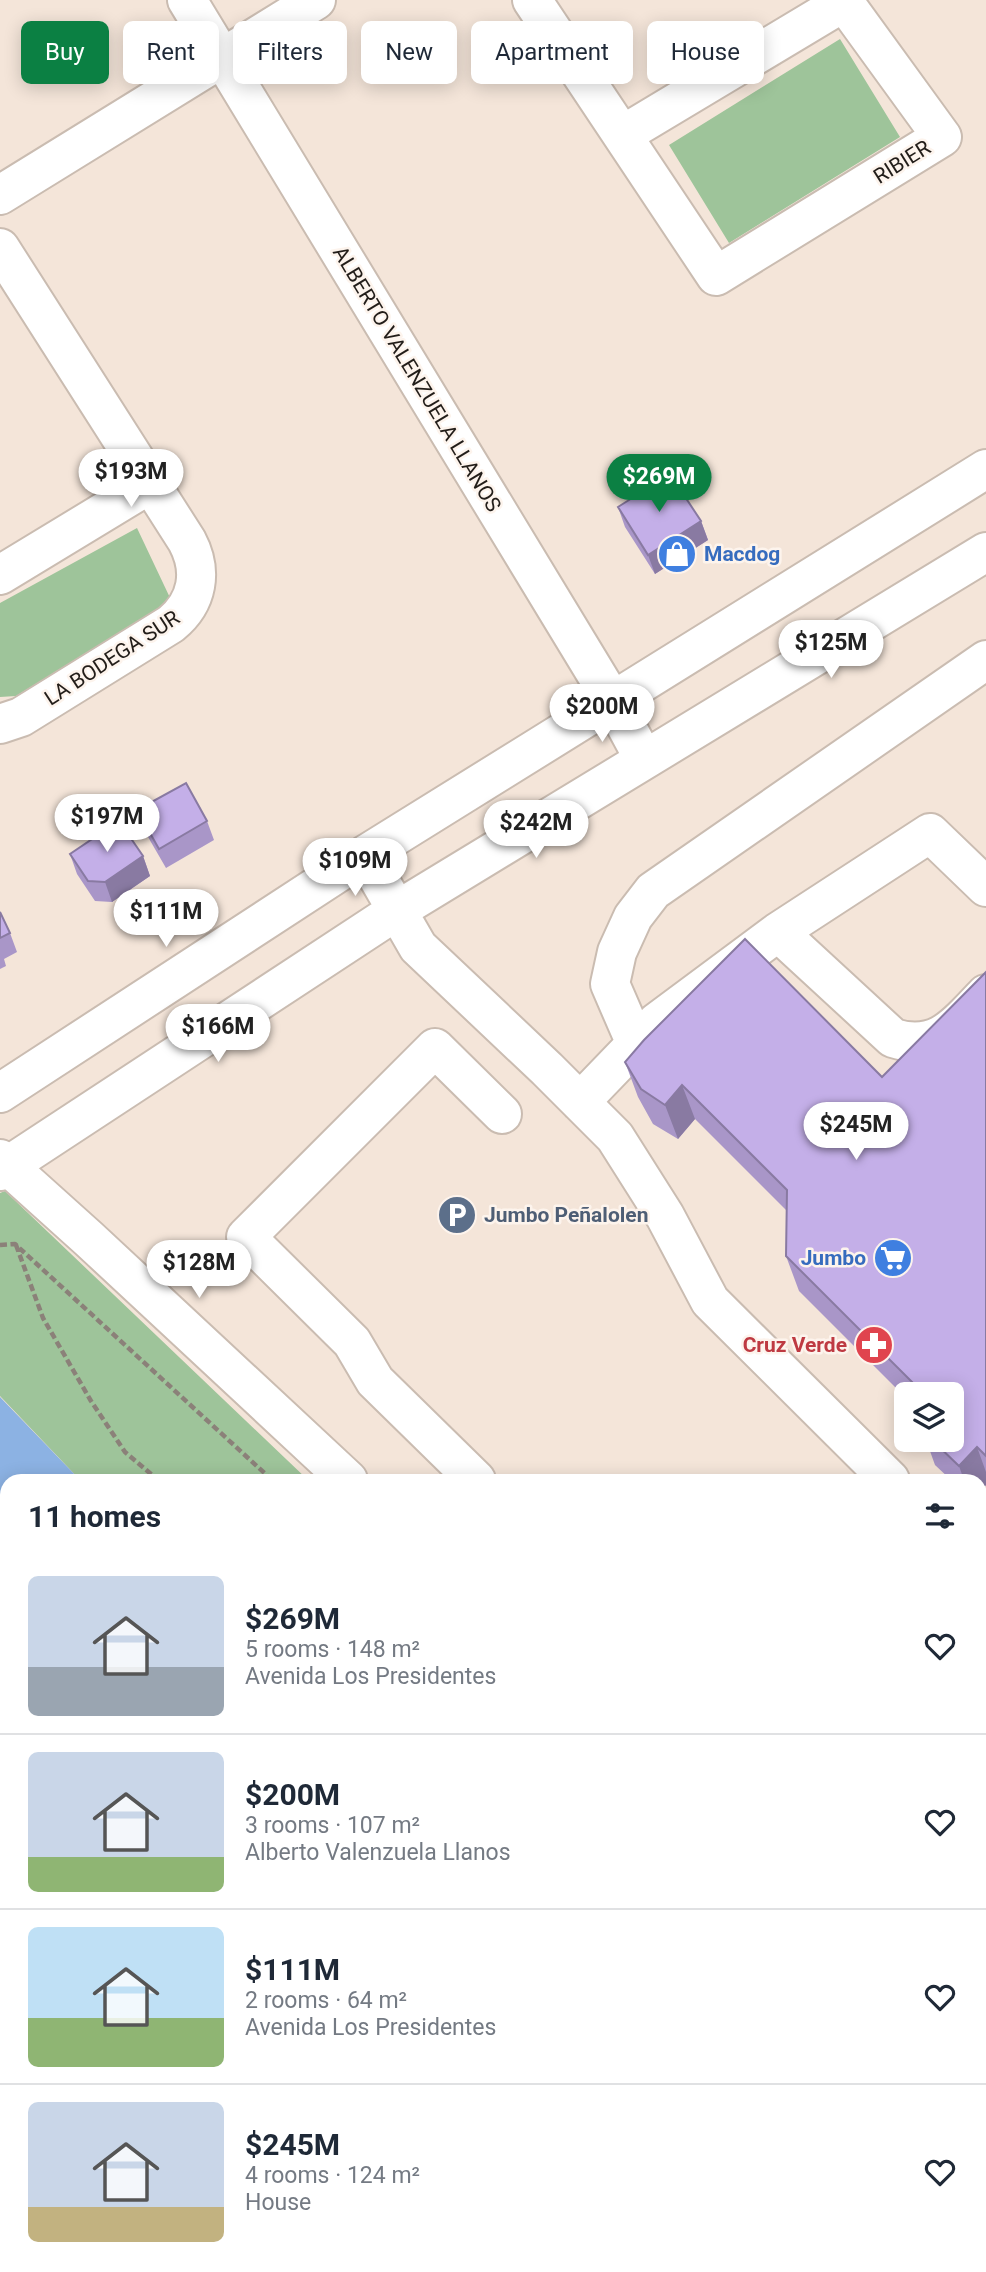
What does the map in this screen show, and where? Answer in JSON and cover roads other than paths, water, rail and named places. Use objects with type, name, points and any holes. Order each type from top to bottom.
[{"type":"street","name":"ALBERTO VALENZUELA LLANOS","points":[[187,0],[612,700],[644,759]]},
{"type":"street","points":[[0,195],[316,0]]},
{"type":"street","name":"RIBIER","points":[[532,0],[716,276],[942,137],[844,2],[624,135]]},
{"type":"street","name":"LA BODEGA SUR","points":[[0,247],[150,484],[193,554],[197,567],[196,583],[188,607],[172,624],[21,717],[0,724]]},
{"type":"street","points":[[0,1093],[365,855],[986,469]]},
{"type":"street","points":[[0,575],[150,484]]},
{"type":"street","points":[[342,1474],[237,1376],[2,1166],[396,911],[986,552]]},
{"type":"street","points":[[636,1044],[610,984],[617,952],[633,917],[653,891],[986,660]]},
{"type":"street","points":[[580,1102],[657,1022],[778,932],[930,833],[986,887]]},
{"type":"street","points":[[365,855],[418,947],[615,1137],[665,1216],[710,1301],[884,1474]]},
{"type":"street","points":[[778,932],[893,1038],[906,1042],[923,1043],[940,1037],[986,995]]},
{"type":"street","points":[[470,1474],[375,1381],[352,1342],[246,1237],[435,1048],[502,1114]]},
{"type":"water","points":[[0,1397],[74,1474],[0,1474]]},
{"type":"place","name":"Macdog","points":[[677,554]]},
{"type":"place","name":"Jumbo Peñalolen","points":[[457,1215]]},
{"type":"place","name":"Jumbo","points":[[893,1258]]},
{"type":"place","name":"Cruz Verde","points":[[874,1345]]}]
